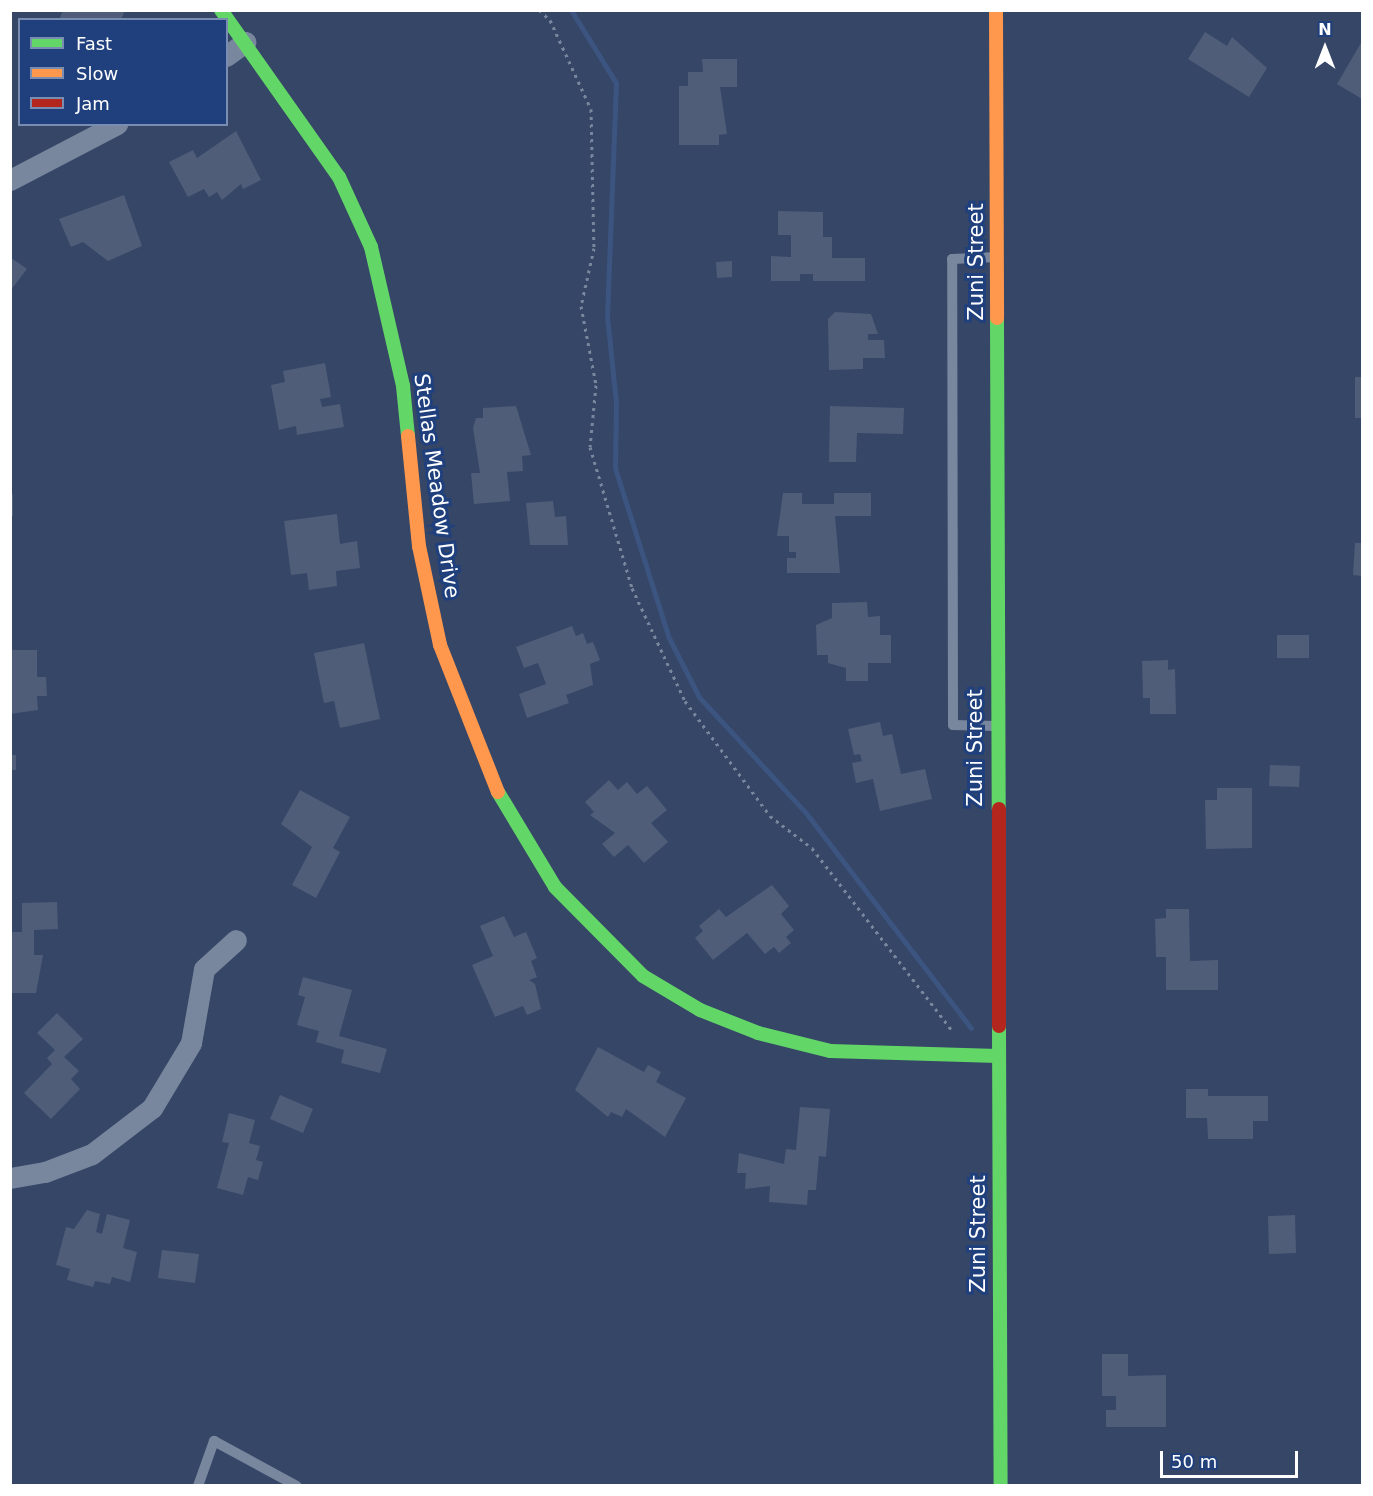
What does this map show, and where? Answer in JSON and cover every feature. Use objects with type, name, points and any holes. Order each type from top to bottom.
[{"type":"street","name":"Zuni Street","points":[[996,10],[1001,1485]]},
{"type":"street","name":"Stellas Meadow Drive","points":[[228,19],[339,177],[371,247],[403,386],[419,546],[440,645],[481,758],[523,840],[555,887],[643,976],[723,1020],[830,1051],[999,1056]]},
{"type":"street","points":[[228,55],[245,42]]},
{"type":"street","points":[[10,180],[113,126]]},
{"type":"street","points":[[10,1178],[45,1173],[93,1154],[152,1108],[191,1043],[204,969],[236,940]]},
{"type":"lane","points":[[997,257],[952,259],[953,725],[997,726]]},
{"type":"lane","points":[[198,1485],[214,1441],[297,1485]]},
{"type":"path","points":[[539,10],[550,20],[591,109],[594,248],[581,306],[596,385],[590,447],[632,588],[685,701],[770,816],[819,857],[958,1039],[959,1056]]},
{"type":"building","points":[[63,10],[125,10],[122,18],[60,18]]},
{"type":"building","points":[[1205,32],[1227,46],[1232,37],[1267,68],[1249,97],[1188,59]]},
{"type":"building","points":[[1362,41],[1362,99],[1337,84]]},
{"type":"building","points":[[702,59],[737,59],[737,87],[720,87],[727,134],[719,135],[719,145],[679,145],[679,86],[688,86],[688,72],[703,72]]},
{"type":"building","points":[[236,131],[261,180],[243,189],[241,184],[222,200],[217,192],[209,197],[204,189],[188,197],[169,162],[193,150],[197,158]]},
{"type":"building","points":[[124,195],[142,246],[108,261],[83,242],[71,247],[59,219]]},
{"type":"building","points":[[778,211],[823,212],[823,237],[832,237],[832,258],[865,258],[865,281],[813,281],[813,274],[800,274],[800,281],[771,281],[771,256],[791,257],[791,235],[778,235]]},
{"type":"building","points":[[10,257],[27,269],[10,291]]},
{"type":"building","points":[[732,261],[732,277],[717,278],[716,262]]},
{"type":"building","points":[[835,312],[871,314],[878,334],[868,334],[868,340],[884,340],[885,358],[863,358],[863,369],[829,370],[828,319]]},
{"type":"building","points":[[325,363],[331,397],[320,399],[322,407],[340,404],[344,427],[297,435],[296,426],[279,430],[271,385],[285,382],[283,371]]},
{"type":"building","points":[[1355,377],[1362,377],[1362,418],[1355,418]]},
{"type":"building","points":[[516,406],[531,455],[522,456],[523,471],[507,472],[510,501],[474,504],[471,473],[480,473],[473,428],[476,418],[483,418],[483,408]]},
{"type":"building","points":[[830,406],[904,408],[903,434],[857,433],[856,462],[829,462]]},
{"type":"building","points":[[783,493],[802,493],[802,504],[834,504],[834,493],[871,493],[871,516],[835,516],[840,573],[787,573],[787,558],[796,558],[796,552],[789,552],[789,536],[777,536]]},
{"type":"building","points":[[10,494],[13,494],[13,516],[10,516]]},
{"type":"building","points":[[553,501],[555,517],[566,516],[568,545],[530,545],[526,503]]},
{"type":"building","points":[[337,514],[340,544],[357,541],[360,568],[336,571],[337,586],[309,590],[307,573],[291,575],[284,521]]},
{"type":"building","points":[[1355,543],[1362,543],[1362,576],[1353,575]]},
{"type":"building","points":[[867,602],[868,617],[880,616],[880,635],[891,635],[891,663],[868,663],[868,681],[846,681],[846,668],[828,663],[828,655],[817,655],[816,625],[832,618],[832,603]]},
{"type":"building","points":[[572,626],[576,636],[583,633],[587,644],[593,642],[600,660],[590,664],[593,685],[566,695],[569,703],[527,718],[519,694],[546,684],[538,663],[524,668],[516,647]]},
{"type":"building","points":[[1277,635],[1309,635],[1309,658],[1277,658]]},
{"type":"building","points":[[364,643],[380,719],[340,728],[334,701],[324,703],[314,653]]},
{"type":"building","points":[[10,650],[37,650],[37,677],[46,677],[47,696],[37,696],[38,710],[10,714]]},
{"type":"building","points":[[1168,660],[1168,670],[1175,669],[1176,714],[1150,714],[1150,698],[1143,698],[1142,661]]},
{"type":"building","points":[[880,722],[883,736],[892,734],[901,774],[925,769],[932,799],[880,811],[873,779],[856,783],[852,763],[862,761],[860,754],[854,755],[848,729]]},
{"type":"building","points":[[10,755],[16,755],[16,770],[10,770]]},
{"type":"building","points":[[1270,765],[1300,766],[1299,787],[1269,786]]},
{"type":"building","points":[[609,780],[618,790],[627,782],[637,794],[647,786],[667,810],[651,823],[668,842],[644,863],[628,845],[614,857],[602,844],[615,833],[590,815],[594,812],[585,802]]},
{"type":"building","points":[[1217,788],[1252,788],[1252,848],[1206,849],[1205,800],[1217,800]]},
{"type":"building","points":[[300,790],[350,817],[333,848],[340,852],[316,898],[292,885],[312,847],[281,824]]},
{"type":"building","points":[[772,885],[789,906],[781,914],[794,930],[786,937],[791,943],[779,953],[774,947],[765,954],[747,933],[713,960],[695,938],[703,931],[699,926],[719,909],[726,917]]},
{"type":"building","points":[[57,902],[58,929],[34,930],[34,955],[43,955],[36,993],[10,993],[10,932],[22,932],[22,903]]},
{"type":"building","points":[[1166,909],[1189,909],[1190,961],[1218,960],[1218,990],[1166,990],[1166,957],[1156,957],[1155,919],[1166,918]]},
{"type":"building","points":[[504,916],[514,937],[526,932],[537,958],[531,961],[537,977],[529,980],[535,984],[541,1009],[527,1015],[523,1006],[495,1017],[472,965],[493,956],[480,926]]},
{"type":"building","points":[[303,977],[352,990],[339,1036],[387,1049],[380,1073],[341,1063],[344,1050],[316,1042],[319,1031],[297,1025],[305,997],[298,995]]},
{"type":"building","points":[[57,1013],[83,1039],[64,1057],[79,1071],[71,1079],[80,1089],[51,1119],[24,1093],[52,1064],[47,1058],[55,1050],[37,1033]]},
{"type":"building","points":[[598,1047],[644,1072],[648,1065],[661,1072],[656,1082],[686,1098],[665,1137],[626,1109],[622,1117],[611,1112],[608,1117],[575,1090]]},
{"type":"building","points":[[1186,1089],[1208,1089],[1208,1096],[1268,1096],[1268,1121],[1253,1121],[1253,1139],[1208,1139],[1207,1118],[1186,1118]]},
{"type":"building","points":[[280,1095],[313,1109],[303,1133],[270,1119]]},
{"type":"building","points":[[800,1107],[830,1109],[826,1157],[819,1156],[816,1190],[808,1190],[807,1205],[769,1202],[770,1186],[745,1189],[746,1173],[737,1173],[739,1153],[784,1164],[786,1149],[796,1150]]},
{"type":"building","points":[[229,1113],[255,1120],[249,1143],[260,1146],[256,1160],[263,1162],[258,1180],[248,1177],[243,1195],[217,1188],[229,1143],[222,1142]]},
{"type":"building","points":[[87,1210],[100,1214],[96,1232],[102,1234],[107,1214],[130,1220],[123,1248],[137,1252],[130,1282],[112,1277],[110,1284],[95,1281],[93,1287],[67,1280],[70,1269],[56,1265],[66,1227],[74,1229]]},
{"type":"building","points":[[1295,1215],[1296,1253],[1269,1254],[1268,1216]]},
{"type":"building","points":[[162,1250],[199,1254],[195,1283],[158,1278]]},
{"type":"building","points":[[1102,1354],[1128,1354],[1128,1376],[1166,1375],[1166,1427],[1106,1427],[1106,1410],[1116,1410],[1116,1396],[1102,1396]]},
{"type":"waterway","points":[[571,10],[616,83],[607,316],[616,403],[615,468],[669,638],[699,697],[806,813],[971,1028]]},
{"type":"traffic: fast","points":[[221,10],[227,18]]},
{"type":"traffic: fast","points":[[228,20],[339,177],[371,247],[403,386],[408,436]]},
{"type":"traffic: fast","points":[[997,318],[999,809]]},
{"type":"traffic: fast","points":[[498,792],[555,887],[643,976],[700,1010],[758,1033],[830,1051],[998,1056]]},
{"type":"traffic: fast","points":[[999,1026],[1001,1486]]},
{"type":"traffic: slow","points":[[996,10],[997,318]]},
{"type":"traffic: slow","points":[[408,436],[419,546],[440,645],[498,792]]},
{"type":"traffic: jam","points":[[999,809],[999,1026]]}]
